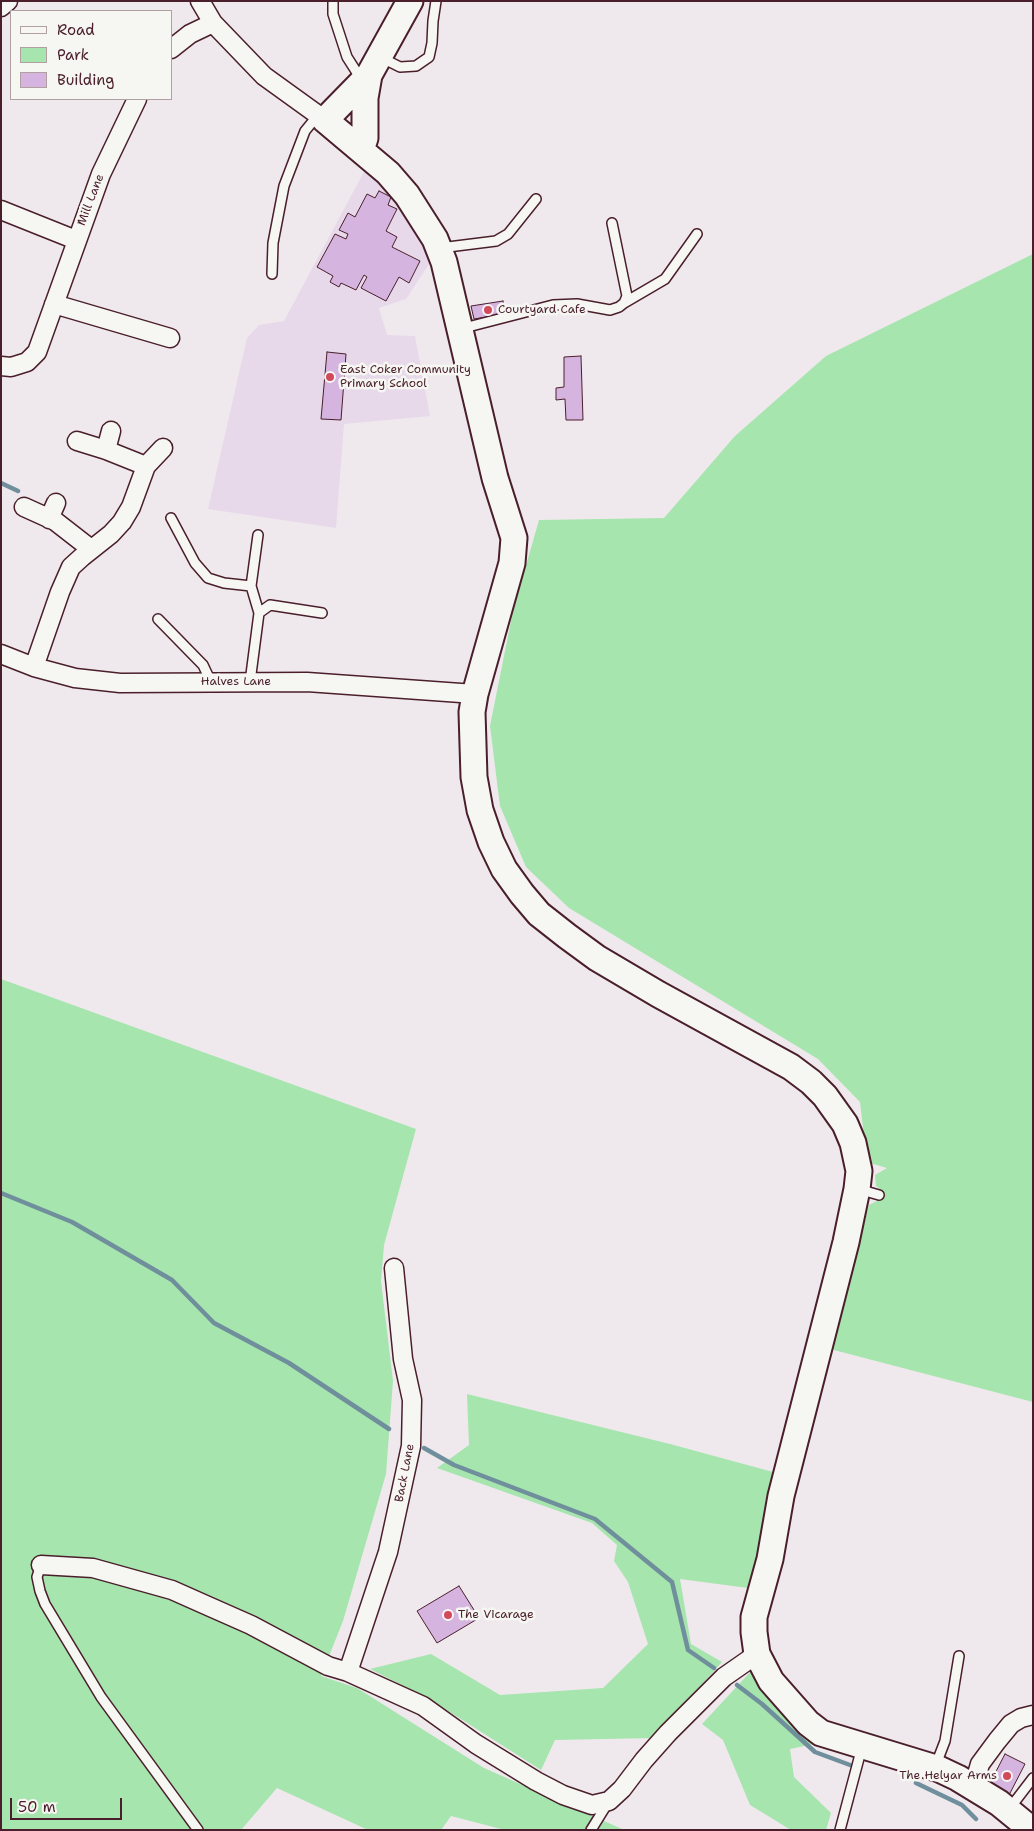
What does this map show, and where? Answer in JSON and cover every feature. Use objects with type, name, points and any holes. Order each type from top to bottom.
[{"type":"street","points":[[1,7],[8,1]]},
{"type":"street","points":[[200,1],[213,23],[264,76],[321,118],[388,173],[408,195],[423,218],[444,262],[495,478],[514,538],[512,563],[475,694],[472,712],[474,777],[480,810],[490,842],[504,869],[539,914],[597,958],[658,994],[791,1067],[811,1082],[825,1096],[845,1124],[853,1142],[859,1171],[868,1192],[846,1242],[781,1496],[770,1558],[754,1617],[757,1654],[771,1681],[808,1723],[821,1733],[935,1768],[958,1778],[1008,1811],[1032,1830]]},
{"type":"street","points":[[321,118],[370,71],[410,1]]},
{"type":"street","points":[[172,48],[190,34],[213,23]]},
{"type":"street","points":[[361,150],[365,138],[365,98],[370,71]]},
{"type":"street","name":"Mill Lane","points":[[1,366],[11,367],[27,362],[37,352],[101,174],[137,100]]},
{"type":"street","points":[[1,210],[76,240]]},
{"type":"street","points":[[54,304],[170,340]]},
{"type":"street","points":[[106,450],[111,431]]},
{"type":"street","points":[[77,441],[146,466]]},
{"type":"street","points":[[34,667],[72,567],[111,534],[122,522],[131,507],[146,466],[163,448]]},
{"type":"street","points":[[24,507],[53,511],[75,536],[91,549]]},
{"type":"street","name":"Halves Lane","points":[[1,654],[34,667],[74,678],[120,683],[308,682],[475,694]]},
{"type":"street","name":"Back Lane","points":[[348,1672],[388,1552],[411,1446],[412,1400],[404,1359],[394,1268]]},
{"type":"street","points":[[41,1565],[93,1568],[172,1590],[251,1625],[328,1666],[348,1672],[422,1706],[476,1744],[536,1781],[556,1792],[592,1805],[609,1801],[622,1789],[644,1760],[675,1726],[724,1677],[757,1654]]},
{"type":"street","points":[[973,1788],[980,1764],[997,1741],[1011,1724],[1020,1718],[1033,1715]]},
{"type":"lane","points":[[333,1],[333,14],[347,57],[370,71],[416,66],[429,57],[436,1]]},
{"type":"lane","points":[[272,274],[273,243],[284,186],[305,132],[321,118]]},
{"type":"lane","points":[[439,249],[496,241],[508,234],[536,199]]},
{"type":"lane","points":[[612,223],[627,296],[624,303]]},
{"type":"lane","points":[[460,329],[553,305],[578,304],[610,310],[619,307],[665,279],[697,234]]},
{"type":"lane","points":[[171,518],[196,563],[208,578],[224,584],[251,586]]},
{"type":"lane","points":[[250,682],[259,613],[251,586],[258,535]]},
{"type":"lane","points":[[259,613],[270,605],[322,613]]},
{"type":"lane","points":[[158,619],[203,665],[211,682]]},
{"type":"lane","points":[[41,1565],[36,1577],[45,1604],[101,1696],[198,1830]]},
{"type":"lane","points":[[935,1768],[945,1741],[959,1656]]},
{"type":"lane","points":[[840,1830],[862,1746]]},
{"type":"lane","points":[[1008,1811],[1033,1778]]},
{"type":"lane","points":[[591,1830],[609,1801]]},
{"type":"shaded area","name":"East Coker Community Primary School","points":[[367,166],[402,197],[435,255],[406,299],[379,308],[387,335],[415,336],[430,416],[344,424],[336,528],[208,509],[247,338],[259,325],[284,321]]},
{"type":"green space","points":[[1033,254],[1033,1402],[830,1349],[869,1205],[877,1201],[881,1190],[876,1186],[875,1175],[887,1168],[867,1162],[860,1102],[818,1059],[569,908],[526,867],[500,806],[490,726],[513,611],[539,520],[664,518],[735,436],[826,356]]},
{"type":"green space","points":[[1,979],[416,1129],[384,1245],[381,1281],[393,1381],[386,1474],[343,1621],[321,1676],[357,1688],[484,1768],[622,1830],[505,1830],[451,1816],[441,1830],[368,1830],[277,1788],[241,1830],[1,1830]]},
{"type":"green space","points":[[467,1394],[670,1444],[773,1472],[759,1557],[748,1588],[680,1579],[691,1644],[722,1662],[654,1738],[555,1740],[541,1770],[431,1700],[370,1669],[431,1654],[500,1695],[603,1688],[648,1644],[628,1582],[614,1561],[617,1545],[592,1523],[437,1468],[469,1445]]},
{"type":"green space","points":[[754,1668],[819,1743],[790,1749],[794,1777],[831,1813],[826,1830],[791,1830],[750,1805],[723,1740],[702,1724]]},
{"type":"building","points":[[379,191],[391,197],[388,205],[397,209],[386,231],[397,237],[392,247],[420,261],[409,283],[399,277],[386,301],[361,288],[367,277],[364,275],[356,290],[341,283],[339,287],[330,282],[333,276],[317,267],[335,234],[346,239],[348,234],[339,230],[348,213],[355,217],[367,194],[375,198]]},
{"type":"building","name":"Courtyard Cafe","points":[[503,301],[505,314],[474,319],[471,306]]},
{"type":"building","points":[[327,352],[346,354],[341,420],[321,419]]},
{"type":"building","points":[[581,356],[583,420],[566,420],[565,399],[556,400],[556,388],[564,387],[564,357]]},
{"type":"building","name":"The Vicarage","points":[[459,1586],[479,1618],[437,1643],[417,1611]]},
{"type":"building","name":"The Helyar Arms","points":[[1005,1754],[1025,1764],[1008,1797],[988,1787]]},
{"type":"waterway","points":[[1,483],[18,491]]},
{"type":"waterway","points":[[1,1193],[72,1222],[172,1280],[214,1323],[289,1363],[389,1429]]},
{"type":"waterway","points":[[424,1448],[454,1465],[595,1519],[672,1582],[688,1650],[714,1668]]},
{"type":"waterway","points":[[737,1685],[762,1704],[815,1752],[850,1765]]},
{"type":"waterway","points":[[916,1783],[962,1805],[976,1819]]},
{"type":"place","name":"Courtyard Cafe","points":[[488,310]]},
{"type":"place","name":"East Coker Community Primary School","points":[[330,377]]},
{"type":"place","name":"The Vicarage","points":[[448,1615]]},
{"type":"place","name":"The Helyar Arms","points":[[1007,1776]]}]
